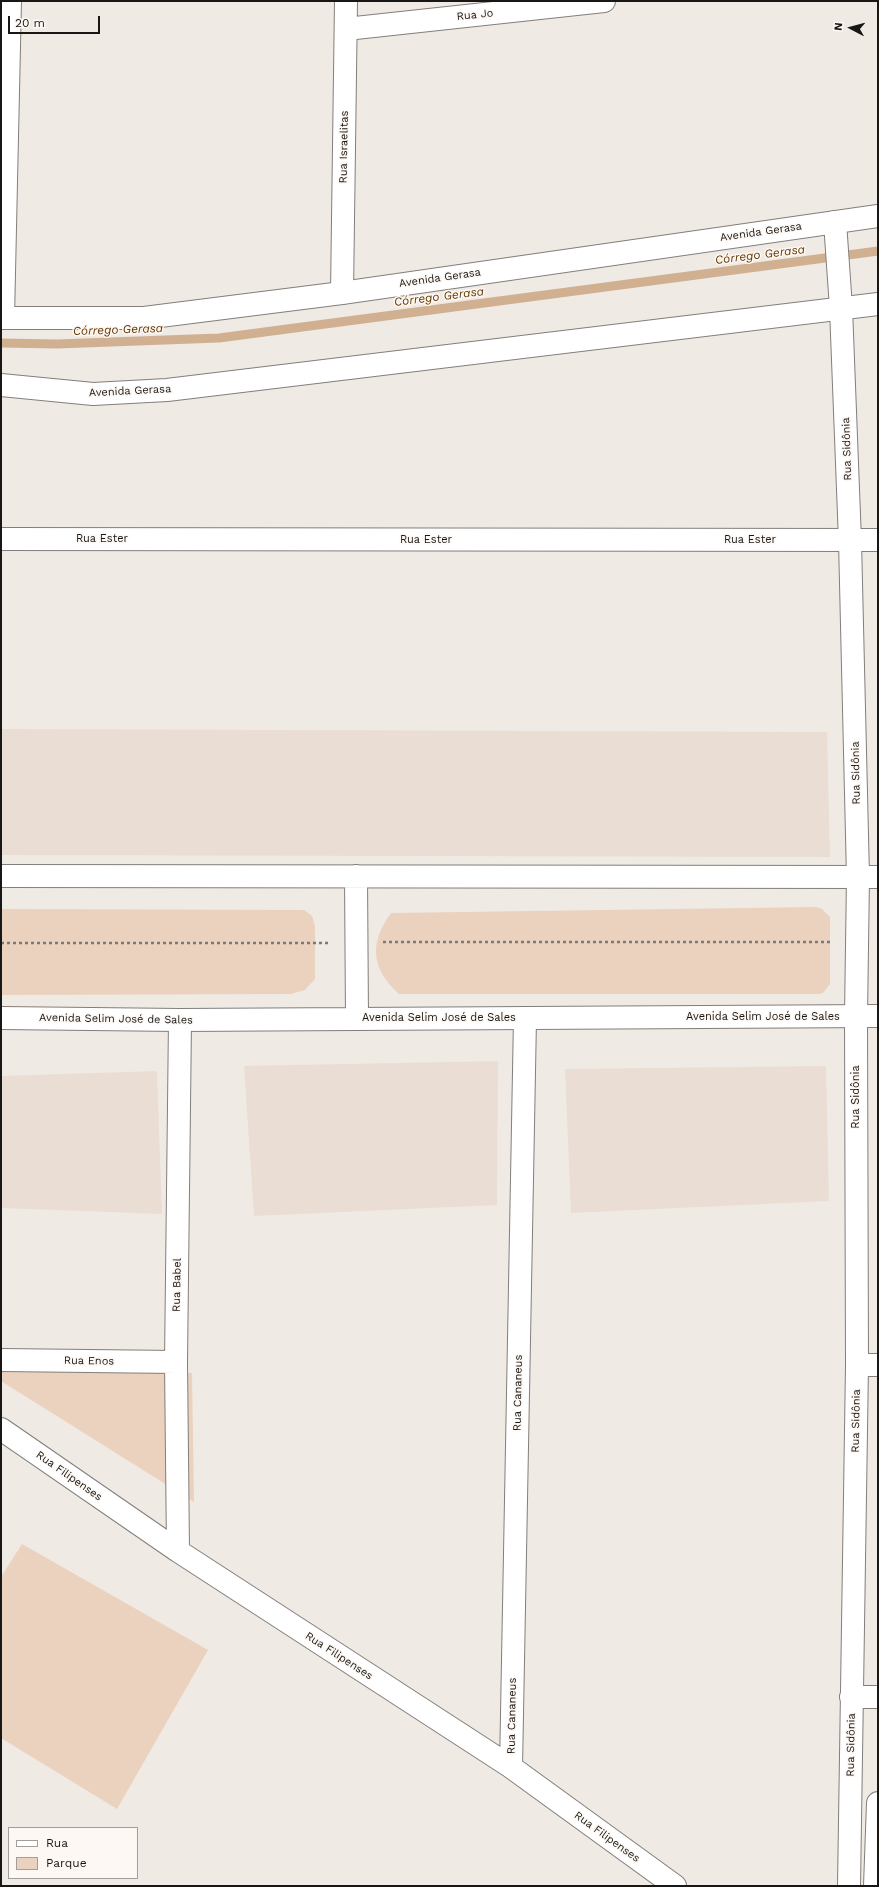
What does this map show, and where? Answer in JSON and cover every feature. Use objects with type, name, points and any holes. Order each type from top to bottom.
[{"type":"street","points":[[2,318],[10,1]]},
{"type":"street","name":"Rua Israelitas","points":[[342,293],[346,1]]},
{"type":"street","name":"Rua Jo","points":[[346,29],[604,1]]},
{"type":"street","name":"Avenida Gerasa","points":[[2,318],[144,318],[836,232],[878,216]]},
{"type":"street","name":"Rua Sidônia","points":[[836,232],[850,540],[868,877],[857,942],[856,1016],[868,1365],[852,1697],[848,1886]]},
{"type":"street","name":"Avenida Gerasa","points":[[1,385],[93,394],[166,390],[840,298],[878,304]]},
{"type":"street","name":"Rua Ester","points":[[1,539],[878,540]]},
{"type":"street","points":[[1,876],[868,877]]},
{"type":"street","points":[[356,876],[357,1019]]},
{"type":"street","name":"Avenida Selim José de Sales","points":[[1,1018],[180,1020],[878,1016]]},
{"type":"street","name":"Rua Cananeus","points":[[511,1767],[525,1018]]},
{"type":"street","name":"Rua Babel","points":[[178,1551],[176,1362],[180,1020]]},
{"type":"street","name":"Rua Enos","points":[[1,1360],[176,1362]]},
{"type":"street","name":"Rua Filipenses","points":[[1,1429],[178,1551],[511,1767],[675,1886]]},
{"type":"street","points":[[852,1697],[878,1697]]},
{"type":"street","points":[[875,1886],[878,1803]]},
{"type":"path","points":[[1,943],[857,942]]},
{"type":"shaded area","points":[[1,729],[827,732],[830,857],[1,855]]},
{"type":"shaded area","points":[[498,1061],[497,1205],[254,1216],[244,1066]]},
{"type":"shaded area","points":[[826,1066],[829,1201],[571,1213],[565,1069]]},
{"type":"shaded area","points":[[157,1071],[162,1214],[1,1208],[1,1076]]},
{"type":"green space","points":[[816,907],[822,909],[830,917],[830,984],[824,992],[820,994],[399,994],[383,975],[378,965],[376,955],[376,945],[379,935],[391,913]]},
{"type":"green space","points":[[1,909],[304,910],[312,916],[315,926],[315,979],[305,990],[291,994],[1,995]]},
{"type":"green space","points":[[1,1364],[192,1373],[194,1502],[1,1381]]},
{"type":"green space","points":[[22,1544],[208,1650],[117,1809],[1,1738],[1,1577]]},
{"type":"waterway","name":"Córrego Gerasa","points":[[1,343],[57,344],[219,338],[878,251]]}]
